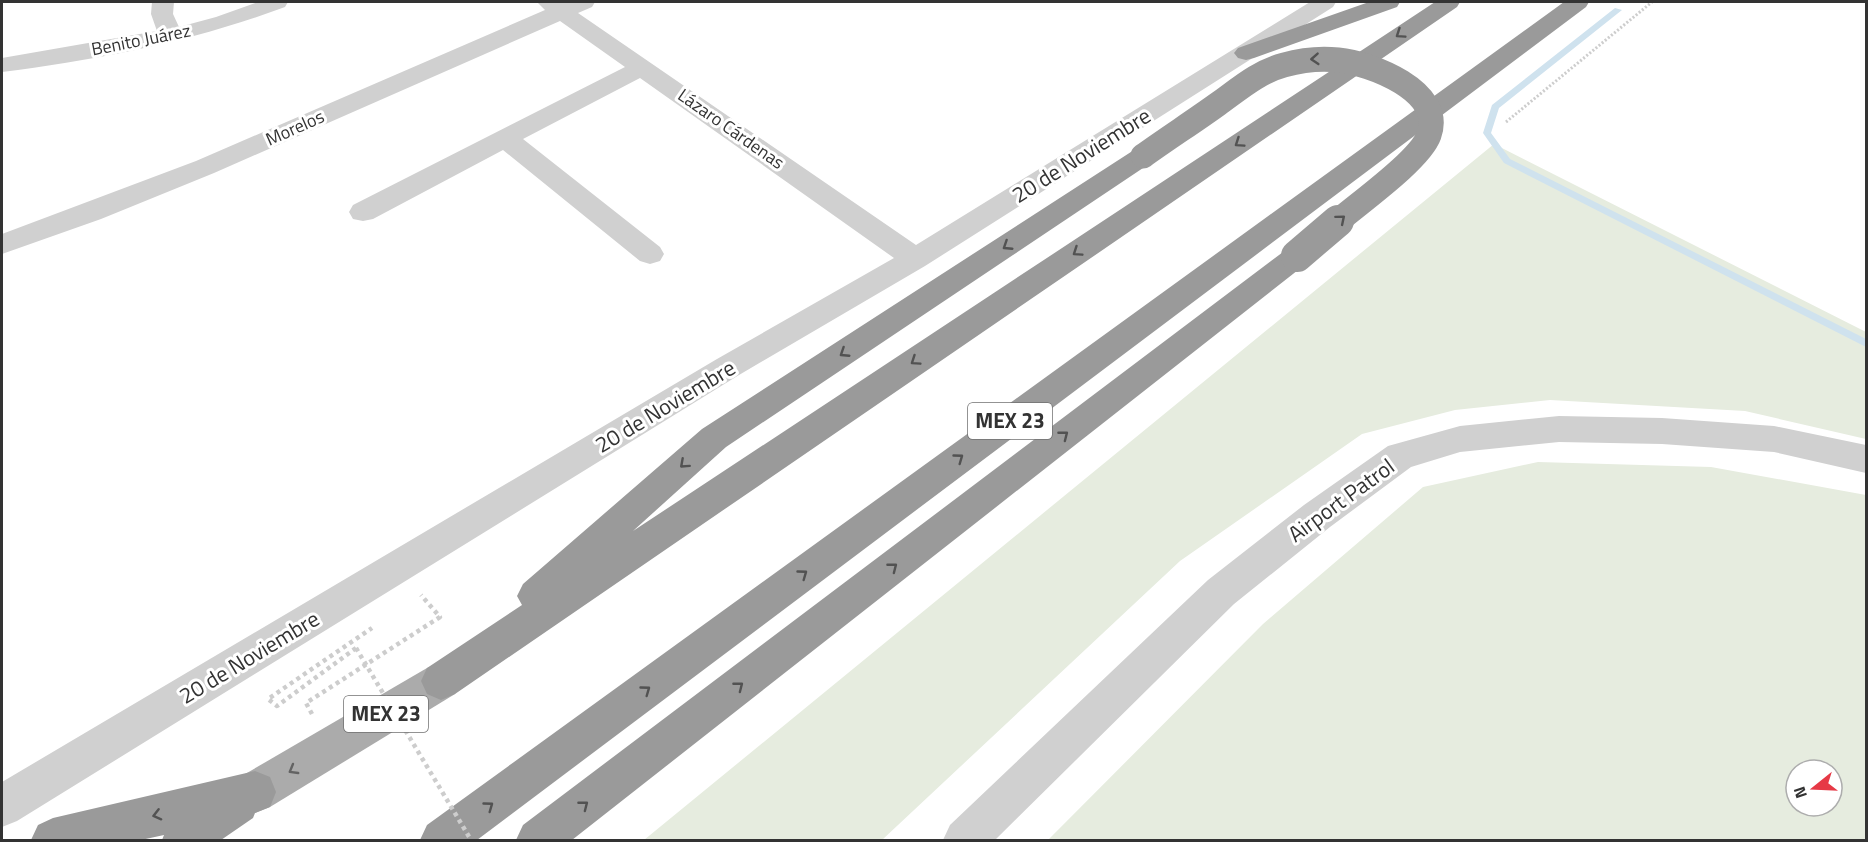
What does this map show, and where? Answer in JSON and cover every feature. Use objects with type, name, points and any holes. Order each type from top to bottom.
[{"type":"highway","points":[[1246,53],[1389,2]]},
{"type":"highway","name":"MEX 23","points":[[441,681],[1449,2]]},
{"type":"highway","name":"MEX 23","points":[[442,840],[1578,2]]},
{"type":"highway","points":[[441,681],[714,438],[1143,156],[1262,73],[1288,63],[1317,58],[1343,59],[1371,66],[1393,75],[1416,92],[1427,107],[1430,132],[1418,153],[1297,256],[538,840]]},
{"type":"highway","points":[[53,840],[255,792]]},
{"type":"highway","name":"MEX 23","points":[[184,840],[255,792]]},
{"type":"main road","name":"MEX 23","points":[[255,792],[441,681]]},
{"type":"street","points":[[163,2],[162,14],[171,36]]},
{"type":"street","name":"Benito Juárez","points":[[2,65],[171,36],[224,22],[277,2]]},
{"type":"street","name":"20 de Noviembre","points":[[2,806],[728,367],[915,259],[1325,2]]},
{"type":"street","name":"Lázaro Cárdenas","points":[[564,5],[643,67],[915,259]]},
{"type":"street","name":"Morelos","points":[[2,244],[81,216],[205,167],[564,5]]},
{"type":"street","points":[[363,212],[643,67]]},
{"type":"street","points":[[505,138],[650,254]]},
{"type":"street","name":"Airport Patrol","points":[[965,840],[1221,592],[1317,516],[1401,456],[1460,439],[1559,429],[1774,439],[1866,459]]},
{"type":"path","points":[[1506,122],[1652,2]]},
{"type":"path","points":[[330,747],[306,703],[440,617],[422,594],[412,601]]},
{"type":"path","points":[[374,627],[268,699],[277,706],[356,648],[471,840]]},
{"type":"shaded area","points":[[1494,144],[1866,332],[1866,439],[1745,411],[1550,400],[1455,410],[1362,434],[1180,561],[882,840],[644,840]]},
{"type":"shaded area","points":[[1538,462],[1711,467],[1866,495],[1866,840],[1048,840],[1263,624],[1423,487]]},
{"type":"waterway","points":[[1618,10],[1495,107],[1487,133],[1507,161],[1866,343]]}]
